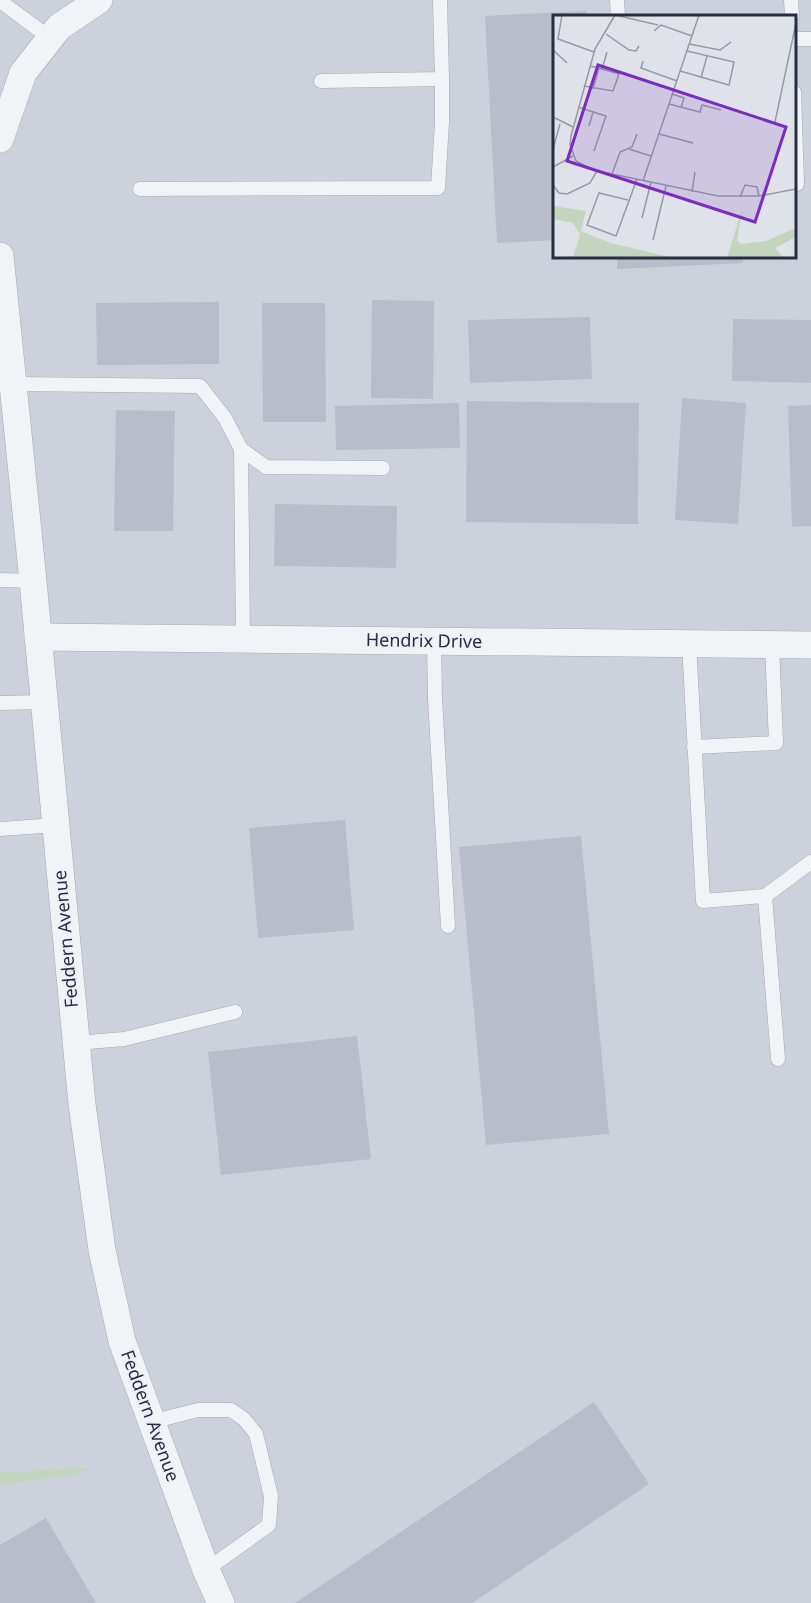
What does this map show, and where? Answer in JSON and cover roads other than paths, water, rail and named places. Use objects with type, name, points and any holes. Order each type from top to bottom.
[{"type":"street","points":[[0,138],[23,73],[59,27],[99,0]]},
{"type":"street","name":"Feddern Avenue","points":[[0,258],[82,1104],[102,1250],[122,1341],[206,1570],[221,1603]]},
{"type":"street","name":"Hendrix Drive","points":[[38,637],[811,645]]},
{"type":"lane","points":[[140,189],[438,188],[442,122],[440,0]]},
{"type":"lane","points":[[617,0],[618,15]]},
{"type":"lane","points":[[791,0],[792,15]]},
{"type":"lane","points":[[0,1],[50,38]]},
{"type":"lane","points":[[321,81],[442,79]]},
{"type":"lane","points":[[796,138],[796,184]]},
{"type":"lane","points":[[13,384],[200,386],[225,418],[241,449],[243,639]]},
{"type":"lane","points":[[241,449],[266,467],[383,468]]},
{"type":"lane","points":[[0,580],[33,581]]},
{"type":"lane","points":[[434,641],[448,926]]},
{"type":"lane","points":[[689,644],[703,901],[765,896],[811,862]]},
{"type":"lane","points":[[694,747],[776,743],[772,644]]},
{"type":"lane","points":[[0,703],[44,702]]},
{"type":"lane","points":[[0,829],[56,825]]},
{"type":"lane","points":[[765,896],[778,1059]]},
{"type":"lane","points":[[76,1043],[124,1040],[235,1012]]},
{"type":"lane","points":[[151,1422],[198,1410],[231,1410],[244,1419],[256,1434],[271,1496],[269,1525],[206,1570]]}]
